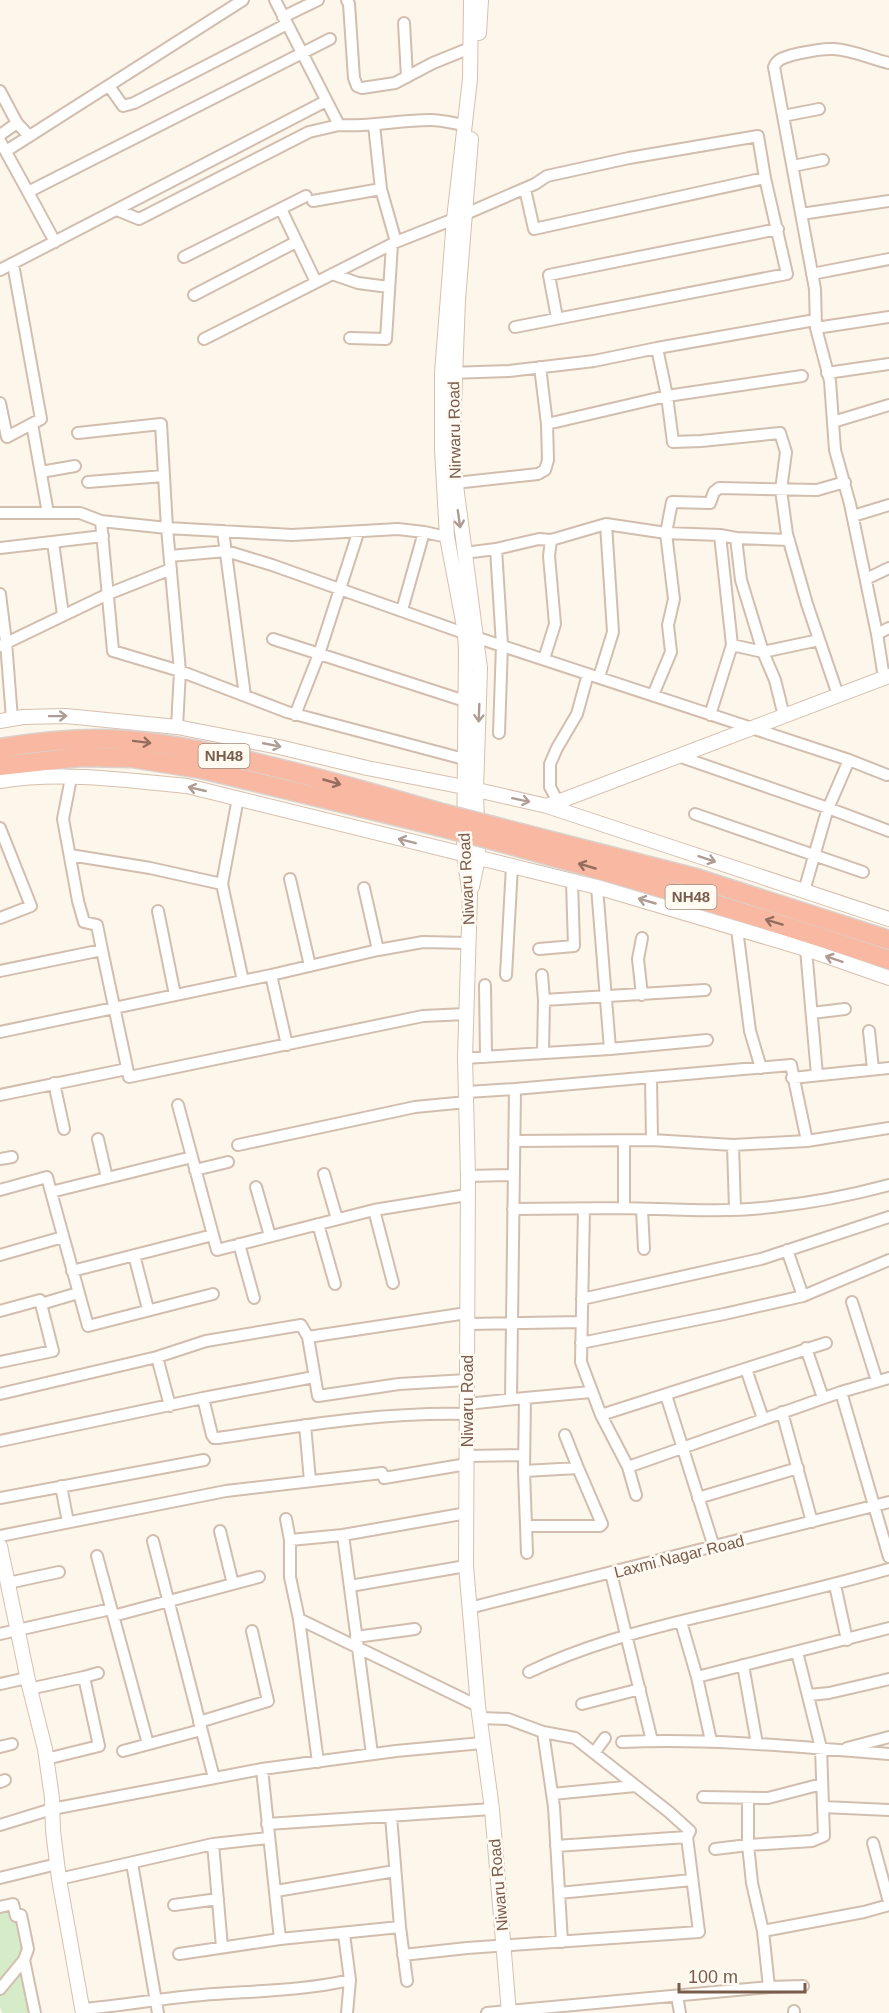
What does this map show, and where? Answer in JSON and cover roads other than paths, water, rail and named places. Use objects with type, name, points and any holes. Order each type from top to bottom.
[{"type":"highway","name":"NH48","points":[[0,748],[83,739],[128,740],[181,747],[271,766],[440,820]]},
{"type":"highway","name":"NH48","points":[[0,766],[81,757],[132,758],[201,769],[696,878],[889,940]]},
{"type":"highway","name":"NH48","points":[[492,833],[889,960]]},
{"type":"street","points":[[55,243],[3,146],[29,136],[243,0]]},
{"type":"street","points":[[275,0],[339,125]]},
{"type":"street","points":[[108,86],[123,106],[134,103],[285,21],[318,0]]},
{"type":"street","points":[[347,0],[354,78],[357,86],[362,88],[395,83],[433,63],[470,48]]},
{"type":"street","name":"Nirwaru Road","points":[[470,789],[480,668],[447,537],[442,450],[464,125],[470,80],[471,0]]},
{"type":"street","name":"Nirwaru Road","points":[[459,217],[481,0]]},
{"type":"street","points":[[404,23],[407,77]]},
{"type":"street","points":[[28,192],[330,39]]},
{"type":"street","points":[[553,804],[887,677],[853,516],[835,450],[830,381],[816,324],[815,289],[774,67],[780,58],[811,50],[834,49],[889,63]]},
{"type":"street","points":[[0,91],[17,123],[29,136]]},
{"type":"street","points":[[0,270],[327,101]]},
{"type":"street","points":[[783,116],[819,109]]},
{"type":"street","points":[[117,210],[139,219],[309,132],[339,125],[374,125],[432,120],[464,125]]},
{"type":"street","points":[[0,135],[17,123]]},
{"type":"street","points":[[350,338],[386,339],[388,287],[394,243],[381,189],[374,125]]},
{"type":"street","points":[[204,339],[394,243],[525,189],[547,176],[629,158],[758,136],[787,274],[514,327]]},
{"type":"street","points":[[793,166],[823,160]]},
{"type":"street","points":[[189,173],[190,193]]},
{"type":"street","points":[[525,189],[534,229],[765,178]]},
{"type":"street","points":[[184,257],[281,209],[310,199],[381,189]]},
{"type":"street","points":[[801,214],[889,201]]},
{"type":"street","points":[[281,209],[316,282]]},
{"type":"street","points":[[557,318],[549,275],[778,229]]},
{"type":"street","points":[[194,295],[297,242]]},
{"type":"street","points":[[812,274],[889,259]]},
{"type":"street","points":[[0,403],[3,441],[41,419],[13,264]]},
{"type":"street","points":[[332,274],[358,283],[388,287]]},
{"type":"street","points":[[448,373],[540,368],[816,324],[889,317]]},
{"type":"street","points":[[657,348],[674,442],[780,433],[786,452],[781,490],[789,540],[838,695]]},
{"type":"street","points":[[827,373],[889,364]]},
{"type":"street","points":[[455,483],[538,474],[545,470],[548,460],[547,424],[540,368]]},
{"type":"street","name":"Nirwaru Road","points":[[448,373],[452,455],[464,553],[470,634],[464,759],[478,858],[470,895]]},
{"type":"street","points":[[547,424],[667,396],[802,376]]},
{"type":"street","points":[[833,422],[889,405]]},
{"type":"street","points":[[32,424],[48,513]]},
{"type":"street","points":[[78,433],[161,424],[167,528],[180,671],[177,727]]},
{"type":"street","points":[[40,472],[75,466]]},
{"type":"street","points":[[88,482],[164,476]]},
{"type":"street","points":[[653,696],[671,652],[668,625],[674,599],[666,533],[671,505],[674,501],[710,503],[718,488],[817,489],[845,482]]},
{"type":"street","points":[[853,516],[889,505]]},
{"type":"street","points":[[0,513],[80,513],[101,521],[167,528],[292,535],[398,529],[447,537]]},
{"type":"street","points":[[101,521],[113,651],[180,671],[295,715],[464,759]]},
{"type":"street","points":[[464,553],[496,549],[539,539],[550,540],[606,524],[666,533],[789,540]]},
{"type":"street","points":[[553,804],[550,764],[577,714],[613,632],[606,524]]},
{"type":"street","points":[[223,531],[245,696]]},
{"type":"street","points":[[402,610],[424,532]]},
{"type":"street","points":[[295,715],[319,654],[358,533]]},
{"type":"street","points":[[0,548],[103,536]]},
{"type":"street","points":[[710,715],[732,645],[720,536]]},
{"type":"street","points":[[736,538],[741,580],[763,652],[775,680],[784,716]]},
{"type":"street","points":[[544,659],[555,624],[549,556],[550,540]]},
{"type":"street","points":[[53,542],[63,615]]},
{"type":"street","points":[[496,549],[502,645],[499,733]]},
{"type":"street","points":[[170,556],[226,551],[849,760],[887,775]]},
{"type":"street","points":[[3,644],[108,594],[171,568]]},
{"type":"street","points":[[866,579],[889,568]]},
{"type":"street","points":[[0,594],[6,720],[66,716],[177,727],[279,747],[367,768],[553,804],[889,919]]},
{"type":"street","points":[[877,634],[889,628]]},
{"type":"street","points":[[273,639],[465,701]]},
{"type":"street","points":[[732,645],[763,652],[819,640]]},
{"type":"street","points":[[678,756],[889,831]]},
{"type":"street","points":[[804,891],[828,808],[849,760]]},
{"type":"street","points":[[71,777],[63,819],[78,901],[84,922],[97,925],[129,1077],[423,1016],[466,1014]]},
{"type":"street","points":[[0,781],[71,777],[187,786],[597,886],[806,949],[889,978]]},
{"type":"street","name":"Niwaru Road","points":[[470,789],[464,855],[470,895],[465,1058],[468,1176],[466,1566],[482,1743],[492,1809],[509,2012]]},
{"type":"street","points":[[238,798],[222,884],[243,981]]},
{"type":"street","points":[[695,814],[863,872]]},
{"type":"street","points":[[0,828],[31,906],[0,918]]},
{"type":"street","points":[[70,855],[150,868],[222,884]]},
{"type":"street","points":[[506,975],[512,866]]},
{"type":"street","points":[[290,879],[310,966]]},
{"type":"street","points":[[539,949],[574,946],[572,881]]},
{"type":"street","points":[[597,886],[610,1049]]},
{"type":"street","points":[[364,888],[378,950]]},
{"type":"street","points":[[158,911],[175,995]]},
{"type":"street","points":[[737,929],[750,1031],[761,1068]]},
{"type":"street","points":[[642,938],[638,959],[642,994]]},
{"type":"street","points":[[0,1032],[378,950],[423,942],[468,943]]},
{"type":"street","points":[[806,949],[817,1075]]},
{"type":"street","points":[[0,971],[102,950]]},
{"type":"street","points":[[271,975],[286,1045]]},
{"type":"street","points":[[542,975],[543,1053]]},
{"type":"street","points":[[485,985],[486,1057]]},
{"type":"street","points":[[544,1000],[607,998],[705,990]]},
{"type":"street","points":[[812,1013],[845,1009]]},
{"type":"street","points":[[869,1031],[873,1069]]},
{"type":"street","points":[[465,1058],[707,1040]]},
{"type":"street","points":[[238,1145],[415,1107],[515,1089],[791,1065],[807,1141]]},
{"type":"street","points":[[792,1077],[889,1068]]},
{"type":"street","points":[[0,1095],[127,1069]]},
{"type":"street","points":[[651,1078],[652,1140]]},
{"type":"street","points":[[54,1083],[64,1129]]},
{"type":"street","points":[[511,1399],[515,1089]]},
{"type":"street","points":[[178,1105],[217,1250],[374,1210],[467,1195]]},
{"type":"street","points":[[514,1141],[652,1140],[733,1145],[807,1141],[889,1128]]},
{"type":"street","points":[[98,1139],[108,1178]]},
{"type":"street","points":[[624,1141],[624,1208]]},
{"type":"street","points":[[733,1145],[735,1209]]},
{"type":"street","points":[[51,1192],[192,1156]]},
{"type":"street","points":[[0,1159],[12,1157]]},
{"type":"street","points":[[195,1170],[228,1162]]},
{"type":"street","points":[[324,1174],[337,1219]]},
{"type":"street","points":[[468,1176],[514,1175]]},
{"type":"street","points":[[0,1190],[47,1177],[89,1331],[148,1309],[213,1294]]},
{"type":"street","points":[[513,1209],[771,1207],[889,1185]]},
{"type":"street","points":[[256,1187],[270,1236]]},
{"type":"street","points":[[585,1209],[581,1362],[601,1415],[628,1467],[636,1495]]},
{"type":"street","points":[[642,1209],[644,1249]]},
{"type":"street","points":[[374,1210],[393,1283]]},
{"type":"street","points":[[582,1299],[761,1259],[889,1217]]},
{"type":"street","points":[[318,1224],[335,1284]]},
{"type":"street","points":[[72,1271],[213,1235]]},
{"type":"street","points":[[0,1255],[63,1237]]},
{"type":"street","points":[[239,1244],[254,1298]]},
{"type":"street","points":[[787,1250],[802,1296]]},
{"type":"street","points":[[134,1255],[148,1309]]},
{"type":"street","points":[[581,1343],[802,1296],[889,1260]]},
{"type":"street","points":[[41,1304],[78,1293]]},
{"type":"street","points":[[0,1311],[40,1300],[53,1351],[0,1362]]},
{"type":"street","points":[[852,1302],[878,1381]]},
{"type":"street","points":[[308,1337],[467,1319],[511,1323],[582,1322]]},
{"type":"street","points":[[0,1394],[157,1357],[206,1341],[301,1325],[308,1337],[318,1396],[399,1384],[467,1380]]},
{"type":"street","points":[[601,1415],[826,1343]]},
{"type":"street","points":[[806,1348],[823,1398]]},
{"type":"street","points":[[157,1357],[170,1406]]},
{"type":"street","points":[[746,1369],[763,1419]]},
{"type":"street","points":[[0,1441],[314,1377]]},
{"type":"street","points":[[628,1467],[823,1398],[889,1378]]},
{"type":"street","points":[[203,1398],[214,1438],[305,1425],[466,1409],[511,1399],[591,1392]]},
{"type":"street","points":[[841,1392],[889,1557]]},
{"type":"street","points":[[666,1395],[714,1547]]},
{"type":"street","points":[[525,1398],[524,1471],[527,1553]]},
{"type":"street","points":[[782,1412],[812,1522]]},
{"type":"street","points":[[305,1425],[310,1481]]},
{"type":"street","points":[[526,1526],[600,1526],[602,1524],[565,1435]]},
{"type":"street","points":[[0,1536],[226,1491],[382,1473],[384,1478],[467,1460],[524,1455]]},
{"type":"street","points":[[0,1498],[204,1461]]},
{"type":"street","points":[[524,1471],[578,1468]]},
{"type":"street","points":[[698,1498],[798,1468]]},
{"type":"street","points":[[61,1486],[68,1522]]},
{"type":"street","name":"Laxmi Nagar Road","points":[[469,1608],[889,1502]]},
{"type":"street","points":[[290,1540],[343,1535],[467,1513]]},
{"type":"street","points":[[286,1519],[290,1540],[291,1577],[299,1619],[318,1762]]},
{"type":"street","points":[[220,1531],[233,1584]]},
{"type":"street","points":[[343,1535],[372,1754]]},
{"type":"street","points":[[153,1541],[214,1778]]},
{"type":"street","points":[[0,1546],[46,1759],[59,1879],[83,2011],[190,1996],[327,1985],[350,1980]]},
{"type":"street","points":[[97,1556],[148,1744]]},
{"type":"street","points":[[350,1586],[466,1566]]},
{"type":"street","points":[[529,1672],[556,1659],[627,1635],[835,1585],[889,1569]]},
{"type":"street","points":[[8,1583],[58,1572]]},
{"type":"street","points":[[611,1573],[652,1741]]},
{"type":"street","points":[[0,1634],[168,1601],[259,1577]]},
{"type":"street","points":[[835,1585],[847,1640]]},
{"type":"street","points":[[299,1619],[357,1643],[479,1712],[508,1719],[543,1732],[575,1738],[690,1831],[687,1837],[699,1932],[403,1955]]},
{"type":"street","points":[[681,1622],[697,1677],[711,1741]]},
{"type":"street","points":[[697,1677],[889,1628]]},
{"type":"street","points":[[357,1643],[415,1629]]},
{"type":"street","points":[[123,1751],[268,1701],[252,1631]]},
{"type":"street","points":[[715,1849],[816,1841],[824,1836],[822,1748],[797,1652]]},
{"type":"street","points":[[743,1665],[757,1744]]},
{"type":"street","points":[[0,1684],[84,1677],[98,1673]]},
{"type":"street","points":[[46,1759],[99,1746],[84,1677]]},
{"type":"street","points":[[809,1695],[829,1693],[889,1679]]},
{"type":"street","points":[[582,1704],[640,1689]]},
{"type":"street","points":[[543,1732],[552,1794],[562,1942]]},
{"type":"street","points":[[841,1749],[889,1737]]},
{"type":"street","points":[[594,1753],[605,1738]]},
{"type":"street","points":[[622,1742],[711,1741],[889,1754]]},
{"type":"street","points":[[0,1747],[12,1743]]},
{"type":"street","points":[[0,1825],[52,1809],[262,1769],[372,1754],[482,1743]]},
{"type":"street","points":[[262,1769],[280,1939]]},
{"type":"street","points":[[703,1797],[768,1798],[822,1784]]},
{"type":"street","points":[[552,1794],[635,1786]]},
{"type":"street","points":[[748,1798],[748,1845],[752,1883],[763,1931],[769,1987]]},
{"type":"street","points":[[823,1807],[889,1810]]},
{"type":"street","points":[[267,1824],[492,1809]]},
{"type":"street","points":[[391,1816],[406,1981]]},
{"type":"street","points":[[556,1846],[687,1837]]},
{"type":"street","points":[[59,1879],[213,1844],[268,1838]]},
{"type":"street","points":[[763,1931],[864,1912],[889,1903],[873,1843]]},
{"type":"street","points":[[213,1844],[222,1947]]},
{"type":"street","points":[[132,1863],[158,2013]]},
{"type":"street","points":[[0,1878],[57,1864]]},
{"type":"street","points":[[276,1891],[395,1871]]},
{"type":"street","points":[[558,1893],[692,1880]]},
{"type":"street","points":[[174,1905],[218,1899]]},
{"type":"street","points":[[0,1907],[13,1904],[16,1916],[21,1915],[28,1948],[24,1960],[0,1989]]},
{"type":"street","points":[[179,1954],[280,1939],[400,1927]]},
{"type":"street","points":[[344,1934],[350,1980],[347,2013]]},
{"type":"street","points":[[24,1960],[35,2013]]},
{"type":"street","points":[[487,2013],[769,1987],[803,1986]]},
{"type":"street","points":[[677,1996],[680,2013]]}]
